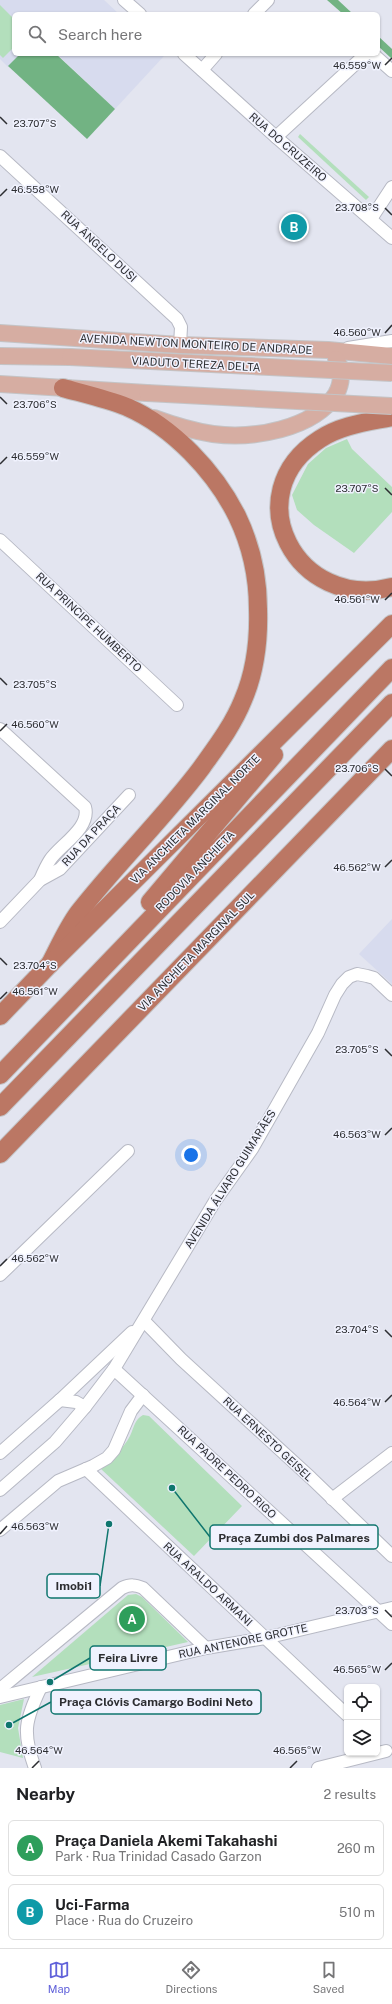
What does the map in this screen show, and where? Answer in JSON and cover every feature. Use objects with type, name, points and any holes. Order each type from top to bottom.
[{"type":"highway","points":[[50,964],[78,914],[181,795],[218,745],[243,701],[251,677],[256,654],[259,620],[255,566],[240,522],[224,492],[203,465],[178,441],[139,413],[109,401],[63,388]]},
{"type":"highway","points":[[392,417],[350,426],[329,434],[311,446],[290,469],[280,492],[280,513],[286,537],[296,557],[310,571],[338,586],[370,590],[392,587]]},
{"type":"highway","name":"VIA ANCHIETA MARGINAL NORTE","points":[[0,1016],[50,964],[392,624]]},
{"type":"highway","name":"RODOVIA ANCHIETA","points":[[4,1071],[392,668]]},
{"type":"highway","points":[[4,1071],[61,997],[149,904],[347,669]]},
{"type":"highway","points":[[0,1107],[392,703]]},
{"type":"highway","name":"VIA ANCHIETA MARGINAL SUL","points":[[0,1154],[392,749]]},
{"type":"main road","name":"AVENIDA NEWTON MONTEIRO DE ANDRADE","points":[[0,334],[180,345],[328,350],[392,356]]},
{"type":"main road","points":[[139,413],[173,425],[213,434],[256,434],[284,428],[313,416],[328,403],[338,390],[340,381],[339,366],[328,350]]},
{"type":"main road","name":"VIADUTO TEREZA DELTA","points":[[0,356],[392,373]]},
{"type":"main road","points":[[0,384],[392,406]]},
{"type":"street","points":[[124,0],[138,12]]},
{"type":"street","points":[[256,12],[268,0]]},
{"type":"street","name":"RUA DO CRUZEIRO","points":[[186,56],[276,137],[392,238]]},
{"type":"street","points":[[202,70],[214,56]]},
{"type":"street","points":[[276,137],[364,56]]},
{"type":"street","points":[[375,56],[392,71]]},
{"type":"street","name":"RUA ÂNGELO DUSI","points":[[0,156],[177,319],[181,327],[180,345]]},
{"type":"street","points":[[371,219],[392,187]]},
{"type":"street","points":[[328,350],[392,341]]},
{"type":"street","name":"RUA PRINCIPE HUMBERTO","points":[[1,544],[177,705]]},
{"type":"street","points":[[0,729],[86,807],[87,812],[81,826],[50,860],[40,880]]},
{"type":"street","name":"RUA DA PRAÇA","points":[[0,922],[40,880],[60,869],[129,795]]},
{"type":"street","name":"AVENIDA ÁLVARO GUIMARÃES","points":[[0,1490],[50,1447],[85,1407],[114,1369],[215,1201],[252,1149],[318,1033],[335,995],[342,984],[349,977],[358,974],[374,978],[392,995]]},
{"type":"street","points":[[0,1275],[128,1151]]},
{"type":"street","name":"AVENIDA ÁLVARO GUIMARÃES","points":[[0,1453],[60,1400],[144,1321]]},
{"type":"street","name":"RUA ERNESTO GEISEL","points":[[144,1321],[181,1359],[392,1556]]},
{"type":"street","name":"RUA PADRE PEDRO RIGO","points":[[114,1369],[392,1624]]},
{"type":"street","points":[[0,1530],[58,1481],[107,1458],[114,1450],[131,1411],[143,1395]]},
{"type":"street","points":[[60,1400],[76,1402],[85,1407]]},
{"type":"street","points":[[332,1499],[392,1453]]},
{"type":"street","name":"RUA ARALDO ARMANI","points":[[86,1469],[344,1712]]},
{"type":"street","points":[[0,1689],[122,1588],[129,1585],[136,1585],[143,1588],[206,1648]]},
{"type":"street","name":"RUA ANTENORE GROTTE","points":[[0,1697],[206,1648],[265,1638],[392,1608]]},
{"type":"street","points":[[35,1768],[28,1745],[26,1727],[30,1711],[41,1687]]},
{"type":"street","points":[[318,1768],[385,1751]]},
{"type":"shaded area","points":[[0,0],[104,0],[117,12],[12,12],[12,56],[18,56],[8,67],[0,59]]},
{"type":"shaded area","points":[[59,56],[164,56],[115,109]]},
{"type":"shaded area","points":[[392,919],[392,984],[359,954]]},
{"type":"green space","points":[[327,0],[338,0],[351,12],[341,12]]},
{"type":"green space","points":[[0,5],[12,17],[12,49],[3,58],[0,55]]},
{"type":"green space","points":[[380,38],[392,49],[392,59],[380,48]]},
{"type":"green space","points":[[18,56],[58,56],[115,109],[87,139],[8,66]]},
{"type":"green space","points":[[300,134],[369,197],[366,200],[298,137]]},
{"type":"green space","points":[[347,439],[352,449],[392,487],[392,512],[354,553],[314,525],[297,510],[292,495],[308,464],[326,448]]},
{"type":"green space","points":[[143,1415],[149,1416],[242,1506],[194,1556],[101,1469],[124,1445],[136,1422]]},
{"type":"green space","points":[[136,1594],[142,1597],[188,1642],[32,1677],[128,1595]]},
{"type":"green space","points":[[24,1699],[18,1728],[23,1758],[0,1752],[0,1705]]},
{"type":"place","name":"Uci-Farma","points":[[294,227]]},
{"type":"place","name":"Praça Zumbi dos Palmares","points":[[172,1488]]},
{"type":"place","name":"Imobi1","points":[[109,1524]]},
{"type":"place","name":"Praça Daniela Akemi Takahashi","points":[[132,1619]]},
{"type":"place","name":"Feira Livre","points":[[50,1682]]},
{"type":"place","name":"Praça Clóvis Camargo Bodini Neto","points":[[9,1725]]}]
